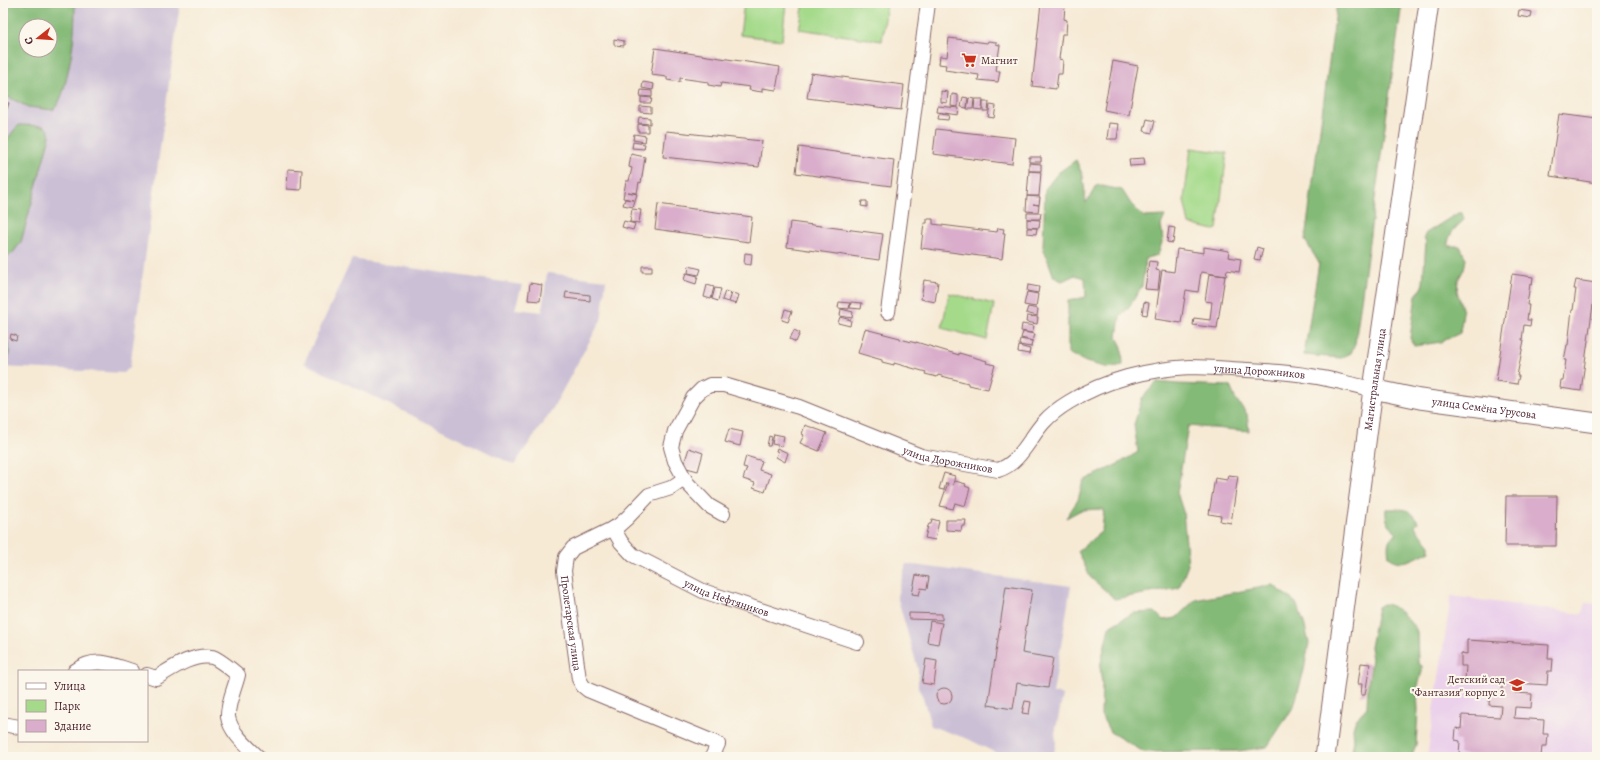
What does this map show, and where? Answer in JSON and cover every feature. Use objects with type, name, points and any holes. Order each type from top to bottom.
[{"type":"main road","name":"Магистральная улица","points":[[1325,757],[1373,389],[1429,3]]},
{"type":"main road","name":"улица Семёна Урусова","points":[[1373,389],[1420,400],[1597,423]]},
{"type":"street","points":[[888,312],[928,3]]},
{"type":"street","name":"улица Дорожников","points":[[723,514],[709,506],[696,494],[679,472],[672,454],[672,440],[675,431],[693,398],[702,389],[710,385],[724,385],[799,407],[921,456],[998,470],[1009,465],[1015,460],[1044,422],[1069,402],[1085,393],[1115,381],[1152,372],[1179,368],[1202,367],[1289,372],[1373,389]]},
{"type":"street","name":"Пролетарская улица","points":[[684,479],[671,488],[649,495],[627,518],[613,528],[573,548],[569,552],[564,562],[564,571],[579,679],[583,686],[588,690],[718,744],[712,757]]},
{"type":"street","name":"улица Нефтяников","points":[[613,528],[621,542],[633,555],[703,591],[857,642]]},
{"type":"street","points":[[148,675],[156,678],[181,664],[206,657],[213,658],[238,675],[228,717],[234,731],[258,757]]},
{"type":"street","points":[[77,670],[83,666],[99,662],[113,664],[129,670]]},
{"type":"street","points":[[3,724],[18,727]]},
{"type":"shaded area","points":[[3,3],[180,3],[130,367],[124,373],[3,367]]},
{"type":"shaded area","points":[[352,259],[522,285],[515,309],[542,312],[547,273],[606,280],[601,320],[553,408],[514,465],[304,363]]},
{"type":"shaded area","points":[[906,564],[1071,586],[1053,693],[1063,695],[1055,733],[1056,743],[1053,757],[1004,757],[968,739],[931,726],[923,697],[918,688],[918,669],[897,596]]},
{"type":"shaded area","name":"Детский сад \"Фантазия\" корпус 2","points":[[1451,596],[1582,614],[1585,603],[1597,604],[1597,757],[1427,757]]},
{"type":"green space","points":[[3,3],[75,3],[71,57],[64,90],[56,106],[53,110],[28,107],[3,96]]},
{"type":"green space","points":[[744,3],[786,3],[782,40],[740,35]]},
{"type":"green space","points":[[804,3],[887,3],[882,41],[799,29]]},
{"type":"green space","points":[[1337,3],[1402,3],[1355,344],[1351,353],[1341,358],[1304,355],[1319,263],[1305,240]]},
{"type":"green space","points":[[20,125],[44,126],[48,130],[50,136],[21,242],[12,254],[3,258],[3,142]]},
{"type":"green space","points":[[1191,148],[1227,153],[1217,229],[1214,230],[1189,224],[1184,200]]},
{"type":"green space","points":[[1076,160],[1083,176],[1086,203],[1097,185],[1122,190],[1131,204],[1144,217],[1165,216],[1161,225],[1163,239],[1158,255],[1146,258],[1142,286],[1131,304],[1120,317],[1117,337],[1122,347],[1123,365],[1108,368],[1086,362],[1068,353],[1068,301],[1086,297],[1085,278],[1075,275],[1062,281],[1054,277],[1043,247],[1045,189],[1058,173]]},
{"type":"green space","points":[[1458,213],[1462,213],[1464,220],[1456,227],[1448,243],[1449,246],[1460,246],[1466,259],[1464,269],[1458,280],[1457,291],[1463,312],[1460,333],[1441,342],[1414,346],[1410,338],[1416,295],[1421,289],[1423,283],[1426,242],[1424,237],[1426,233]]},
{"type":"green space","points":[[949,293],[994,304],[987,340],[942,328]]},
{"type":"green space","points":[[3,331],[7,337],[9,353],[3,366]]},
{"type":"green space","points":[[1157,382],[1230,386],[1235,398],[1247,414],[1249,431],[1188,426],[1177,493],[1183,511],[1188,565],[1179,588],[1115,599],[1090,577],[1078,551],[1102,531],[1104,509],[1081,510],[1066,518],[1078,500],[1083,481],[1118,464],[1138,452],[1134,425],[1142,398]]},
{"type":"green space","points":[[1386,509],[1409,511],[1418,522],[1415,526],[1430,545],[1430,551],[1404,562],[1399,562],[1389,557],[1389,540],[1397,534],[1388,523]]},
{"type":"green space","points":[[1273,585],[1296,603],[1304,623],[1309,643],[1304,670],[1294,706],[1267,747],[1239,751],[1144,752],[1110,732],[1101,715],[1102,684],[1100,667],[1109,627],[1133,613],[1155,612],[1163,620],[1176,618],[1195,600]]},
{"type":"green space","points":[[1383,604],[1393,607],[1402,613],[1417,632],[1418,663],[1422,666],[1422,671],[1417,690],[1418,710],[1416,745],[1411,757],[1351,757],[1354,740],[1353,728],[1355,721],[1367,707],[1368,685],[1372,659],[1370,647],[1378,607]]},
{"type":"building","points":[[1041,3],[1069,3],[1069,6],[1065,5],[1064,19],[1067,20],[1066,34],[1062,34],[1059,59],[1063,60],[1062,74],[1058,74],[1056,89],[1032,86]]},
{"type":"building","points":[[1519,10],[1532,12],[1531,18],[1518,16]]},
{"type":"building","name":"Магнит","points":[[949,38],[987,43],[988,41],[996,42],[996,44],[1000,45],[996,71],[1000,71],[998,82],[978,80],[979,75],[945,70],[946,65],[939,64],[940,56],[947,57]]},
{"type":"building","points":[[614,39],[624,41],[624,46],[614,45]]},
{"type":"building","points":[[655,48],[780,67],[776,90],[762,88],[762,92],[749,90],[750,87],[721,83],[720,87],[708,85],[708,82],[680,78],[680,82],[667,80],[667,77],[651,75]]},
{"type":"building","points":[[1113,61],[1138,66],[1129,115],[1104,110]]},
{"type":"building","points":[[811,73],[904,85],[901,110],[807,98]]},
{"type":"building","points":[[643,82],[654,84],[653,90],[642,88]]},
{"type":"building","points":[[641,90],[652,91],[652,97],[640,96]]},
{"type":"building","points":[[941,91],[948,92],[947,103],[941,102]]},
{"type":"building","points":[[952,94],[958,95],[958,107],[951,106]]},
{"type":"building","points":[[641,97],[652,98],[651,103],[641,103]]},
{"type":"building","points":[[963,97],[968,98],[967,108],[961,107]]},
{"type":"building","points":[[969,98],[974,99],[973,109],[967,109]]},
{"type":"building","points":[[975,99],[983,99],[982,110],[974,109]]},
{"type":"building","points":[[3,101],[9,103],[7,109],[3,107]]},
{"type":"building","points":[[983,102],[989,102],[988,111],[983,111]]},
{"type":"building","points":[[990,105],[996,106],[994,118],[988,117]]},
{"type":"building","points":[[640,106],[651,107],[651,113],[640,112]]},
{"type":"building","points":[[938,106],[959,108],[958,115],[937,112]]},
{"type":"building","points":[[939,114],[949,115],[948,120],[938,119]]},
{"type":"building","points":[[1559,114],[1597,119],[1597,183],[1550,176]]},
{"type":"building","points":[[639,117],[650,118],[650,124],[638,123]]},
{"type":"building","points":[[1147,119],[1155,121],[1152,133],[1144,131]]},
{"type":"building","points":[[1109,123],[1119,124],[1117,139],[1107,139]]},
{"type":"building","points":[[638,124],[648,125],[648,132],[638,132]]},
{"type":"building","points":[[936,129],[1015,138],[1012,164],[933,154]]},
{"type":"building","points":[[666,131],[762,141],[759,167],[663,157]]},
{"type":"building","points":[[634,134],[646,136],[645,142],[633,140]]},
{"type":"building","points":[[633,142],[645,144],[644,149],[632,148]]},
{"type":"building","points":[[799,147],[894,160],[891,186],[796,173]]},
{"type":"building","points":[[631,154],[645,157],[641,183],[639,182],[637,193],[628,192],[637,194],[633,207],[623,205],[625,199],[633,200],[623,198],[626,181],[629,181],[632,168],[629,167]]},
{"type":"building","points":[[1029,157],[1041,157],[1041,162],[1029,162]]},
{"type":"building","points":[[1144,158],[1145,165],[1130,166],[1129,159]]},
{"type":"building","points":[[1029,163],[1041,164],[1041,171],[1029,171]]},
{"type":"building","points":[[288,169],[302,170],[301,190],[287,189]]},
{"type":"building","points":[[1029,171],[1041,172],[1039,196],[1027,196]]},
{"type":"building","points":[[1027,196],[1040,197],[1038,212],[1026,211]]},
{"type":"building","points":[[862,201],[867,201],[867,207],[861,206]]},
{"type":"building","points":[[658,204],[752,217],[749,242],[655,229]]},
{"type":"building","points":[[632,209],[641,210],[639,223],[630,222]]},
{"type":"building","points":[[1027,213],[1041,213],[1040,219],[1027,219]]},
{"type":"building","points":[[927,219],[933,219],[933,224],[997,232],[998,228],[1004,229],[1003,233],[1005,233],[1002,259],[921,248],[924,223],[927,223]]},
{"type":"building","points":[[1027,219],[1040,220],[1039,228],[1027,227]]},
{"type":"building","points":[[624,221],[635,224],[633,230],[622,227]]},
{"type":"building","points":[[790,222],[883,234],[879,260],[787,247]]},
{"type":"building","points":[[1169,227],[1175,228],[1173,243],[1167,242]]},
{"type":"building","points":[[1027,228],[1037,228],[1036,234],[1027,233]]},
{"type":"building","points":[[1204,247],[1229,251],[1228,257],[1241,259],[1239,272],[1227,270],[1226,276],[1201,272],[1198,292],[1186,290],[1181,323],[1155,319],[1162,270],[1174,272],[1177,249],[1204,253]]},
{"type":"building","points":[[1257,247],[1263,249],[1260,260],[1254,259]]},
{"type":"building","points":[[745,253],[752,254],[751,265],[744,264]]},
{"type":"building","points":[[1149,261],[1157,262],[1156,270],[1160,271],[1158,290],[1145,289]]},
{"type":"building","points":[[642,266],[652,266],[652,272],[642,272]]},
{"type":"building","points":[[689,266],[701,269],[699,275],[688,273]]},
{"type":"building","points":[[686,273],[698,276],[696,284],[684,280]]},
{"type":"building","points":[[1209,274],[1225,276],[1217,328],[1193,325],[1194,318],[1210,320],[1212,302],[1205,301]]},
{"type":"building","points":[[1512,274],[1533,277],[1532,285],[1530,284],[1527,305],[1529,305],[1527,320],[1531,320],[1530,326],[1524,325],[1522,340],[1524,340],[1517,376],[1519,376],[1517,384],[1496,381]]},
{"type":"building","points":[[924,280],[938,282],[935,302],[921,299]]},
{"type":"building","points":[[1576,280],[1596,283],[1581,391],[1560,388],[1561,380],[1563,380],[1566,360],[1564,360],[1568,345]]},
{"type":"building","points":[[530,283],[542,285],[540,301],[528,300]]},
{"type":"building","points":[[707,285],[714,287],[711,299],[704,297]]},
{"type":"building","points":[[1028,285],[1039,287],[1038,293],[1027,291]]},
{"type":"building","points":[[715,288],[721,289],[718,301],[712,299]]},
{"type":"building","points":[[725,291],[731,293],[728,302],[722,300]]},
{"type":"building","points":[[566,292],[590,295],[590,301],[565,298]]},
{"type":"building","points":[[1027,292],[1038,294],[1036,307],[1024,305]]},
{"type":"building","points":[[732,293],[739,295],[736,304],[729,302]]},
{"type":"building","points":[[839,302],[850,303],[849,309],[838,308]]},
{"type":"building","points":[[851,302],[862,303],[861,309],[850,308]]},
{"type":"building","points":[[1144,302],[1149,303],[1147,315],[1142,314]]},
{"type":"building","points":[[1028,307],[1038,309],[1037,316],[1026,313]]},
{"type":"building","points":[[785,309],[792,311],[788,322],[782,320]]},
{"type":"building","points":[[841,309],[853,312],[852,318],[840,316]]},
{"type":"building","points":[[1027,316],[1038,317],[1037,324],[1026,322]]},
{"type":"building","points":[[840,317],[851,320],[850,326],[838,323]]},
{"type":"building","points":[[1022,324],[1034,326],[1032,333],[1021,331]]},
{"type":"building","points":[[865,329],[959,355],[959,353],[987,361],[986,363],[995,365],[988,389],[968,385],[968,383],[938,375],[937,377],[925,374],[926,372],[894,363],[894,365],[882,362],[882,360],[858,353]]},
{"type":"building","points":[[794,330],[800,333],[796,342],[790,339]]},
{"type":"building","points":[[1023,332],[1035,334],[1033,341],[1021,338]]},
{"type":"building","points":[[11,334],[17,336],[16,341],[10,339]]},
{"type":"building","points":[[1020,339],[1032,341],[1031,347],[1019,345]]},
{"type":"building","points":[[1019,346],[1030,349],[1029,354],[1018,352]]},
{"type":"building","points":[[805,425],[827,433],[819,451],[800,443],[804,435],[802,434]]},
{"type":"building","points":[[729,429],[743,432],[740,446],[725,442]]},
{"type":"building","points":[[774,434],[784,436],[782,446],[772,444]]},
{"type":"building","points":[[769,436],[772,437],[770,446],[767,446]]},
{"type":"building","points":[[689,448],[703,453],[698,471],[683,467]]},
{"type":"building","points":[[777,448],[788,453],[785,462],[776,457],[778,452],[776,451]]},
{"type":"building","points":[[746,456],[762,461],[759,470],[771,474],[765,492],[753,488],[755,483],[743,479],[747,468],[743,467]]},
{"type":"building","points":[[944,473],[955,476],[953,485],[955,481],[966,484],[965,486],[970,488],[965,506],[955,503],[953,509],[940,506],[948,483],[946,483],[944,490],[939,489]]},
{"type":"building","points":[[1228,475],[1238,476],[1231,523],[1220,521],[1221,516],[1209,514],[1215,478],[1227,480]]},
{"type":"building","points":[[1506,496],[1557,496],[1556,546],[1505,546]]},
{"type":"building","points":[[932,519],[939,521],[935,540],[925,538],[928,526],[931,524]]},
{"type":"building","points":[[946,520],[966,520],[965,526],[962,526],[961,531],[946,530]]},
{"type":"building","points":[[916,575],[929,577],[927,589],[921,588],[919,595],[912,594]]},
{"type":"building","points":[[1006,586],[1032,590],[1022,653],[1053,658],[1048,688],[1017,683],[1013,709],[988,705]]},
{"type":"building","points":[[909,613],[942,614],[942,620],[909,619]]},
{"type":"building","points":[[930,621],[942,623],[938,644],[927,642]]},
{"type":"building","points":[[1467,640],[1549,645],[1548,659],[1553,659],[1552,671],[1548,671],[1547,685],[1516,683],[1515,693],[1532,694],[1531,708],[1515,707],[1514,718],[1544,720],[1543,734],[1548,734],[1547,746],[1542,746],[1541,757],[1500,757],[1459,754],[1460,741],[1455,740],[1456,728],[1461,729],[1462,715],[1500,717],[1501,706],[1489,705],[1490,691],[1502,692],[1502,682],[1465,680],[1466,666],[1461,666],[1461,653],[1467,654]]},
{"type":"building","points":[[926,659],[937,661],[934,685],[922,683]]},
{"type":"building","points":[[1361,663],[1370,664],[1365,695],[1361,695],[1362,684],[1358,684]]},
{"type":"building","points":[[941,688],[947,688],[952,693],[950,702],[947,704],[941,704],[936,699],[936,693]]},
{"type":"building","points":[[1025,701],[1031,702],[1029,714],[1022,713]]},
{"type":"place","name":"Магнит","points":[[969,60]]},
{"type":"place","name":"Детский сад \"Фантазия\" корпус 2","points":[[1517,685]]}]
